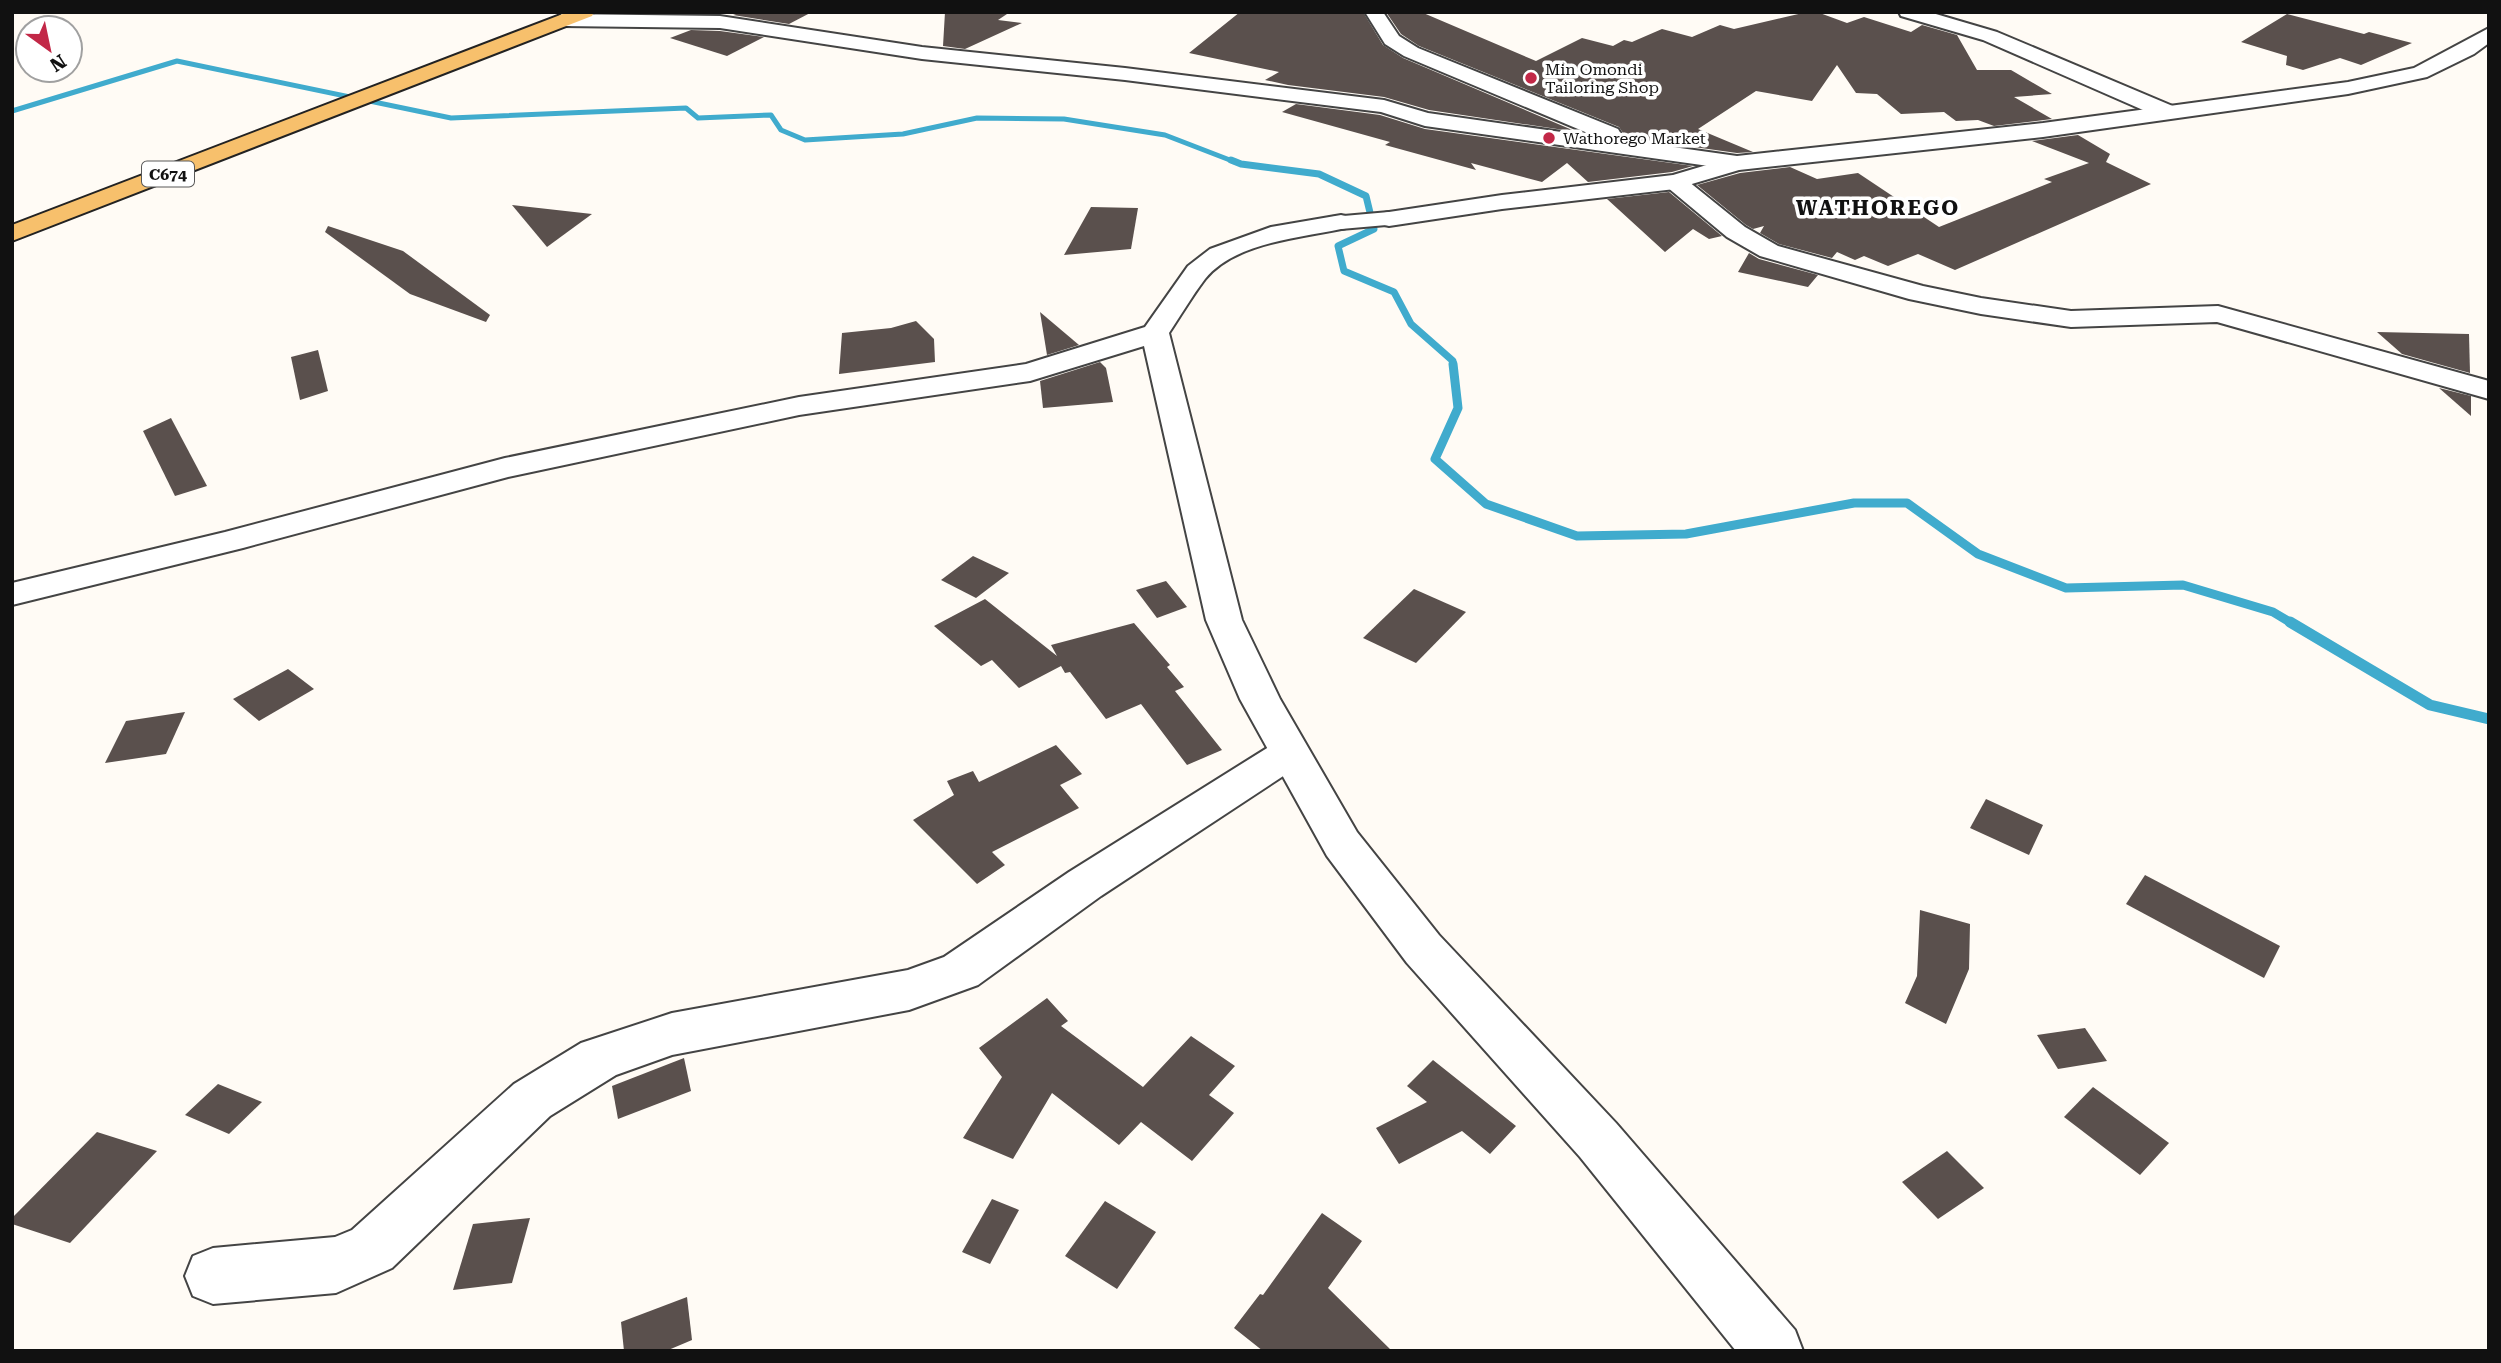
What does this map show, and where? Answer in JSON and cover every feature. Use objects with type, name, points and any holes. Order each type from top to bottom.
[{"type":"main road","name":"C674","points":[[12,234],[579,17]]},
{"type":"street","points":[[1374,12],[1392,40],[1411,52],[1555,109],[1645,149]]},
{"type":"street","points":[[1908,12],[1990,36],[2167,112]]},
{"type":"street","points":[[579,17],[740,25],[922,53],[1345,101],[1384,106],[1425,119],[1737,163]]},
{"type":"street","points":[[12,594],[231,541],[505,468],[799,406],[1030,372],[1155,333],[1197,272],[1219,254],[1280,232],[1342,222],[1389,219],[1502,202],[1675,182],[1737,163],[2043,130],[2347,88],[2420,73],[2467,50],[2489,34]]},
{"type":"street","points":[[1675,182],[1736,232],[1769,251],[1919,293],[1982,306],[2071,319],[2218,314],[2489,390]]},
{"type":"street","points":[[1155,333],[1199,525],[1224,620],[1239,659],[1342,844],[1423,949],[1598,1140],[1774,1351]]},
{"type":"street","points":[[213,1276],[336,1265],[372,1249],[532,1100],[599,1059],[672,1034],[909,990],[961,971],[1085,884],[1289,753]]},
{"type":"building","points":[[742,12],[812,12],[789,24],[733,15]]},
{"type":"building","points":[[945,12],[1010,12],[998,20],[1022,23],[965,49],[943,46]]},
{"type":"building","points":[[1240,12],[1363,12],[1383,45],[1403,58],[1577,132],[1429,110],[1384,97],[1288,85],[1265,80],[1279,72],[1189,53]]},
{"type":"building","points":[[1386,12],[1421,12],[1536,61],[1582,38],[1613,46],[1624,40],[1632,42],[1662,29],[1692,37],[1720,25],[1734,29],[1807,12],[1817,12],[1847,23],[1864,17],[1911,32],[1922,25],[1957,35],[1977,70],[2011,70],[2052,94],[2014,97],[2052,119],[1994,126],[1978,120],[1956,121],[1944,112],[1901,114],[1877,94],[1856,93],[1837,65],[1812,101],[1756,91],[1698,129],[1753,152],[1737,153],[1622,137],[1623,133],[1619,127],[1419,46],[1401,34]]},
{"type":"building","points":[[2287,14],[2412,43],[2361,65],[2340,58],[2303,70],[2286,65],[2287,56],[2241,42]]},
{"type":"building","points":[[691,30],[764,37],[727,56],[670,38]]},
{"type":"building","points":[[1296,104],[1380,115],[1425,129],[1693,166],[1672,172],[1588,182],[1567,163],[1542,182],[1471,163],[1476,170],[1385,145],[1390,142],[1282,112]]},
{"type":"building","points":[[2078,135],[2110,154],[2106,162],[2151,184],[1955,270],[1918,254],[1888,266],[1864,256],[1855,260],[1837,252],[1832,258],[1779,244],[1760,233],[1764,226],[1753,229],[1746,225],[1697,185],[1740,173],[1790,167],[1817,179],[1858,173],[1939,227],[2052,182],[2044,179],[2089,163],[2032,141]]},
{"type":"building","points":[[1669,192],[1722,236],[1709,239],[1693,229],[1665,252],[1607,199]]},
{"type":"building","points":[[512,205],[592,214],[547,247]]},
{"type":"building","points":[[1091,207],[1138,208],[1131,249],[1064,255]]},
{"type":"building","points":[[328,226],[403,251],[490,315],[486,322],[410,294],[325,232]]},
{"type":"building","points":[[1749,253],[1759,259],[1818,275],[1808,287],[1738,272]]},
{"type":"building","points":[[1040,312],[1079,345],[1047,355]]},
{"type":"building","points":[[916,321],[934,339],[935,362],[839,374],[842,333],[891,328]]},
{"type":"building","points":[[2377,332],[2469,334],[2470,373],[2402,354]]},
{"type":"building","points":[[318,350],[328,391],[300,400],[291,357]]},
{"type":"building","points":[[1100,362],[1106,368],[1113,402],[1043,408],[1040,381]]},
{"type":"building","points":[[2439,388],[2471,396],[2471,416]]},
{"type":"building","points":[[171,418],[207,486],[175,496],[143,431]]},
{"type":"building","points":[[973,556],[1009,573],[976,598],[941,580]]},
{"type":"building","points":[[1166,581],[1187,607],[1157,618],[1136,590]]},
{"type":"building","points":[[1414,589],[1466,612],[1416,663],[1363,638]]},
{"type":"building","points":[[985,599],[1057,656],[1051,645],[1134,623],[1170,665],[1167,667],[1184,687],[1175,691],[1222,750],[1187,765],[1141,704],[1106,719],[1070,672],[1065,673],[1061,666],[1019,688],[992,660],[981,666],[934,626]]},
{"type":"building","points":[[288,669],[314,689],[259,721],[233,699]]},
{"type":"building","points":[[185,712],[166,754],[105,763],[126,721]]},
{"type":"building","points":[[1056,745],[1082,774],[1060,785],[1079,808],[992,852],[1005,865],[977,884],[913,820],[954,795],[947,781],[973,771],[979,782]]},
{"type":"building","points":[[1986,799],[2043,825],[2029,855],[1970,828]]},
{"type":"building","points":[[2145,875],[2280,946],[2264,978],[2126,904]]},
{"type":"building","points":[[1920,910],[1970,924],[1969,969],[1946,1024],[1905,1003],[1917,976]]},
{"type":"building","points":[[1047,998],[1068,1021],[1061,1026],[1143,1087],[1191,1036],[1235,1066],[1209,1095],[1234,1113],[1192,1161],[1141,1122],[1119,1145],[1052,1093],[1013,1159],[963,1138],[1002,1077],[979,1048]]},
{"type":"building","points":[[2085,1028],[2107,1061],[2058,1069],[2037,1035]]},
{"type":"building","points":[[684,1058],[691,1091],[618,1119],[612,1086]]},
{"type":"building","points":[[1433,1060],[1516,1126],[1490,1154],[1462,1131],[1399,1164],[1376,1128],[1427,1102],[1407,1086]]},
{"type":"building","points":[[218,1084],[262,1102],[229,1134],[185,1115]]},
{"type":"building","points":[[2093,1087],[2169,1143],[2140,1175],[2064,1117]]},
{"type":"building","points":[[97,1132],[157,1151],[70,1243],[12,1224],[12,1218]]},
{"type":"building","points":[[1947,1151],[1984,1188],[1938,1219],[1902,1182]]},
{"type":"building","points":[[992,1199],[1019,1210],[990,1264],[962,1252]]},
{"type":"building","points":[[1105,1201],[1156,1232],[1117,1289],[1065,1256]]},
{"type":"building","points":[[1322,1213],[1362,1241],[1328,1288],[1392,1351],[1263,1351],[1234,1328],[1260,1294],[1263,1295]]},
{"type":"building","points":[[530,1218],[512,1283],[453,1290],[473,1224]]},
{"type":"building","points":[[687,1297],[692,1340],[666,1351],[624,1351],[621,1322]]},
{"type":"waterway","points":[[12,111],[177,61],[451,118],[686,108],[698,118],[771,115],[781,130],[805,140],[903,134],[977,118],[1064,119],[1165,135],[1235,162]]},
{"type":"waterway","points":[[1231,160],[1241,164],[1319,174],[1366,196],[1374,229],[1338,246],[1344,271],[1394,292],[1411,324],[1453,361],[1453,364]]},
{"type":"waterway","points":[[1453,364],[1458,408],[1435,459],[1486,504],[1577,536],[1686,534],[1854,503],[1907,503],[1978,554],[2066,588],[2183,585],[2273,612],[2293,624]]},
{"type":"waterway","points":[[2290,622],[2430,705],[2489,719]]},
{"type":"place","name":"Min Omondi Tailoring Shop","points":[[1531,78]]},
{"type":"place","name":"Wathorego Market","points":[[1549,138]]},
{"type":"district","name":"WATHOREGO","points":[[1878,208]]}]
